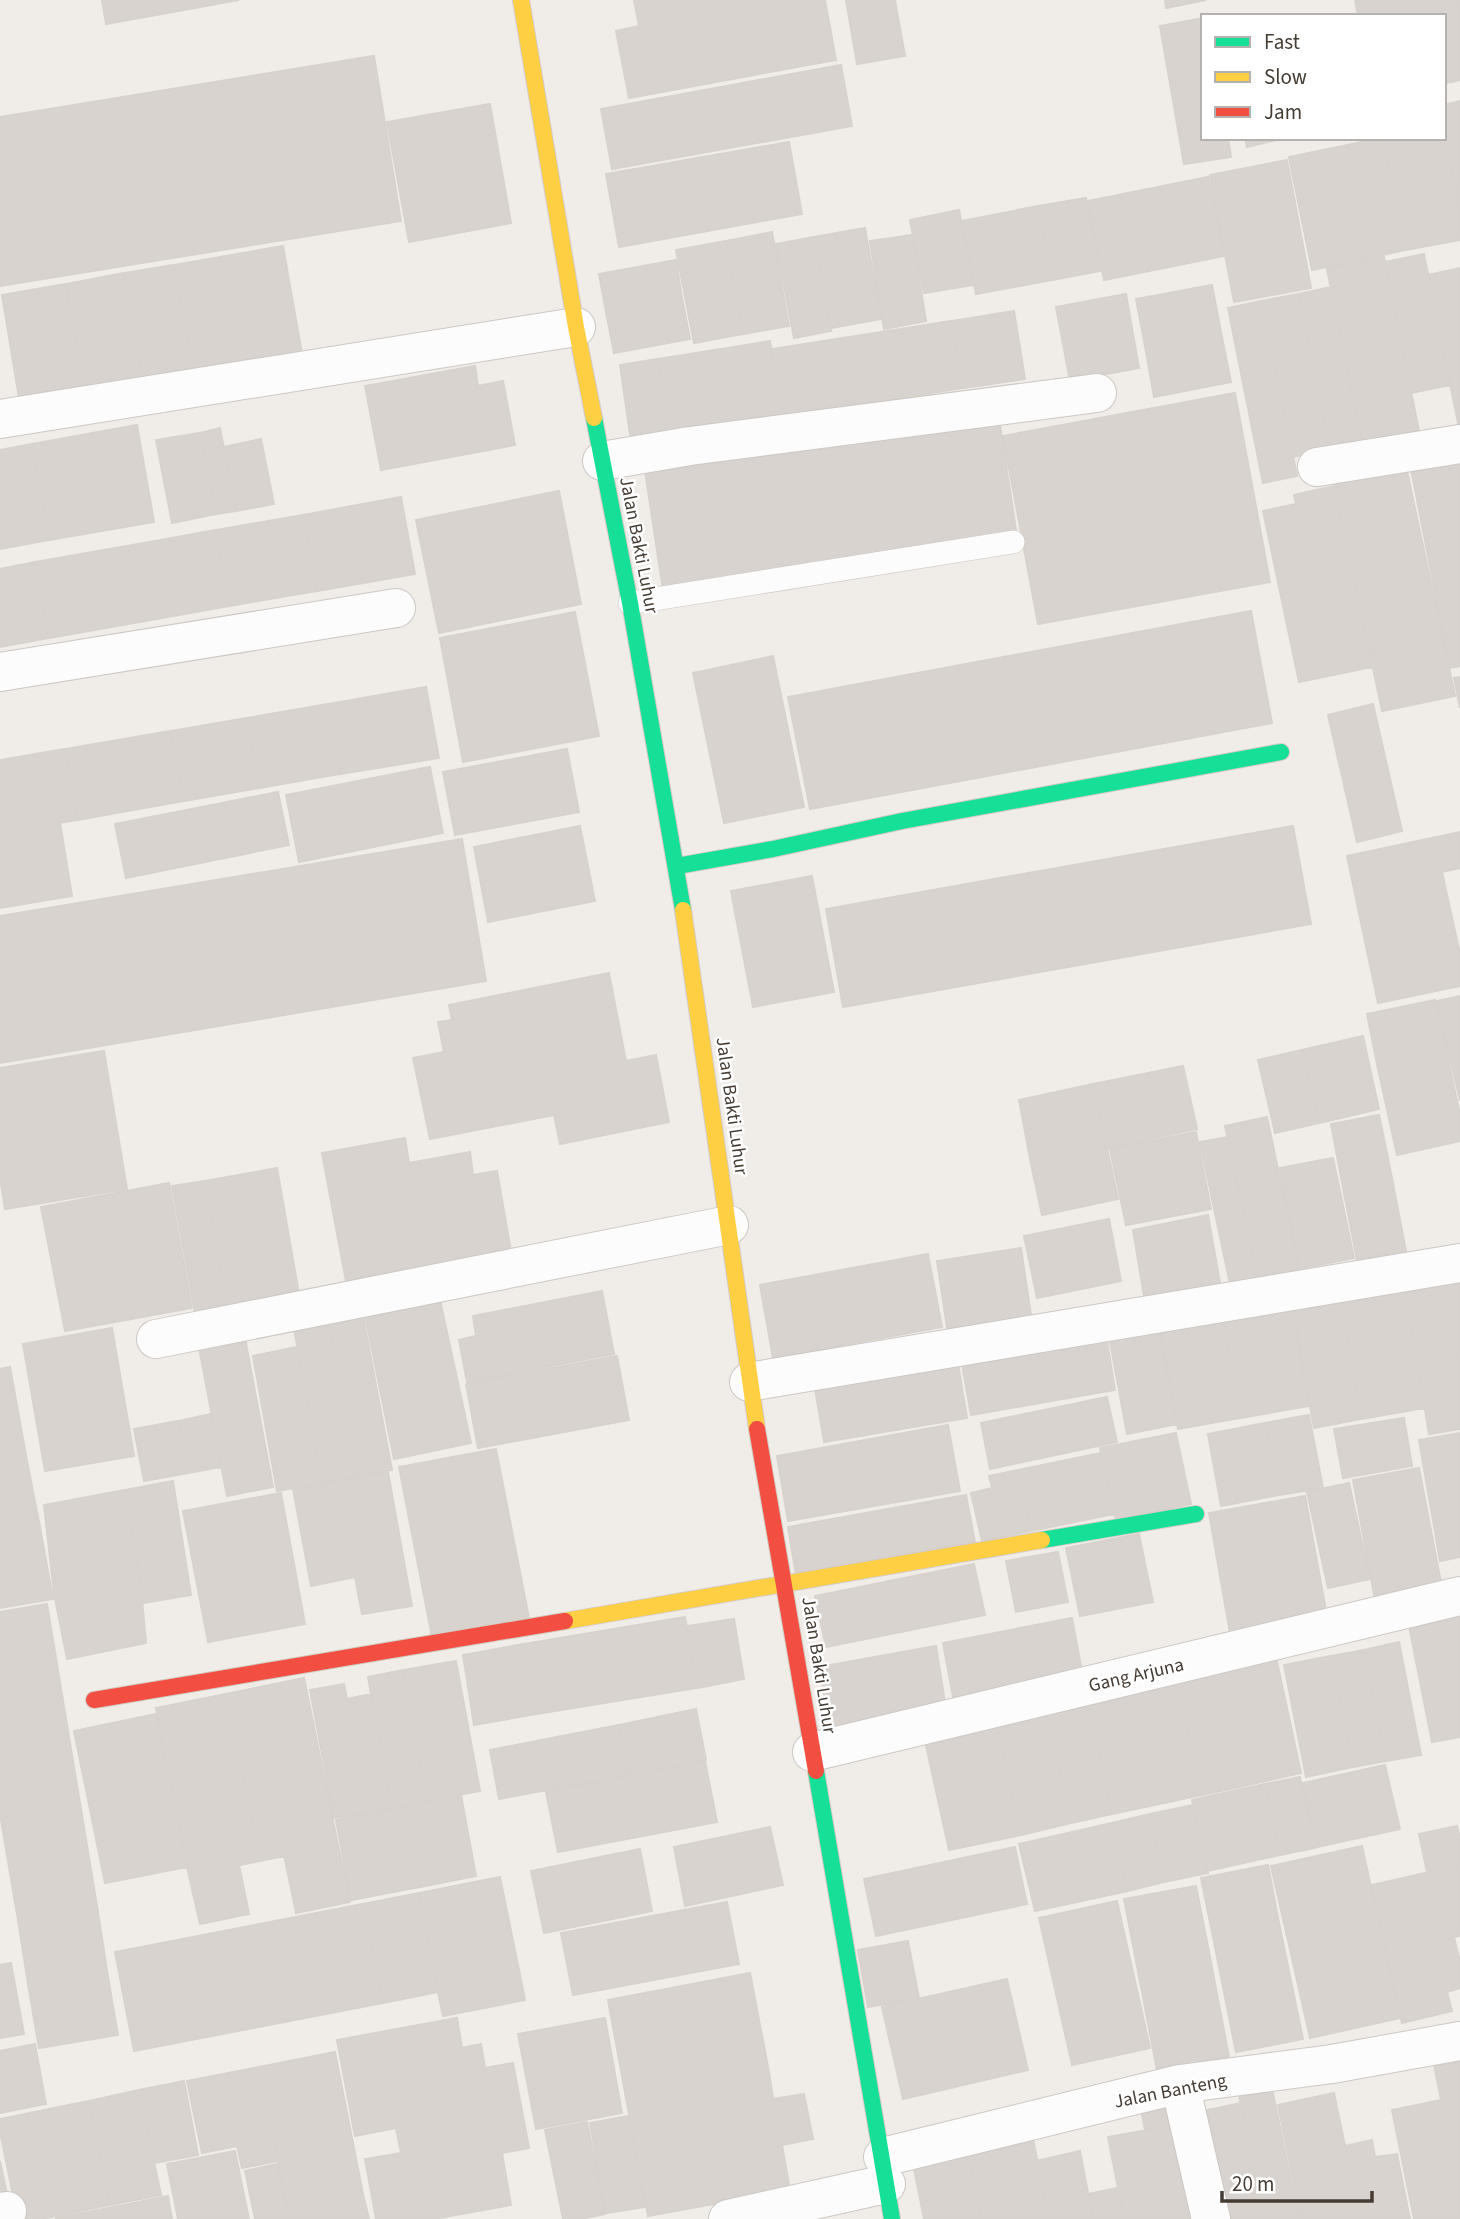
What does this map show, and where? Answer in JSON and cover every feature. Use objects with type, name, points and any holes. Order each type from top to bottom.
[{"type":"street","name":"Jalan Bakti Luhur","points":[[522,0],[576,327],[630,603],[677,866],[749,1382],[887,2187]]},
{"type":"street","points":[[0,419],[576,327]]},
{"type":"street","points":[[602,461],[690,446],[1097,393]]},
{"type":"street","points":[[1317,467],[1460,444]]},
{"type":"street","points":[[0,672],[396,608]]},
{"type":"street","points":[[677,866],[773,849],[902,821],[1281,752]]},
{"type":"street","points":[[156,1339],[729,1225]]},
{"type":"street","points":[[749,1382],[1460,1263]]},
{"type":"street","points":[[94,1700],[1196,1514]]},
{"type":"street","name":"Gang Arjuna","points":[[813,1752],[1460,1596]]},
{"type":"street","name":"Jalan Banteng","points":[[728,2219],[887,2187],[1180,2084],[1332,2064],[1460,2041]]},
{"type":"street","points":[[1180,2084],[1211,2219]]},
{"type":"lane","points":[[630,603],[1013,542]]},
{"type":"building","points":[[102,0],[239,0],[106,24]]},
{"type":"building","points":[[634,0],[825,0],[836,60],[629,98],[616,31],[639,26]]},
{"type":"building","points":[[846,0],[895,0],[905,56],[857,64]]},
{"type":"building","points":[[1165,0],[1206,0],[1166,8]]},
{"type":"building","points":[[1355,0],[1434,0],[1438,14],[1358,14]]},
{"type":"building","points":[[1434,0],[1460,0],[1460,80],[1452,82],[1446,56],[1446,14],[1438,14]]},
{"type":"building","points":[[1201,18],[1201,140],[1228,140],[1231,157],[1184,164],[1160,26]]},
{"type":"building","points":[[374,56],[401,221],[0,286],[0,117]]},
{"type":"building","points":[[1446,56],[1452,82],[1446,83]]},
{"type":"building","points":[[841,65],[852,126],[612,169],[601,109]]},
{"type":"building","points":[[1460,101],[1460,209],[1446,140],[1446,104]]},
{"type":"building","points":[[490,104],[511,223],[409,242],[387,122]]},
{"type":"building","points":[[1245,140],[1276,140],[1247,147]]},
{"type":"building","points":[[1382,140],[1446,140],[1460,209],[1460,240],[1405,250]]},
{"type":"building","points":[[1382,140],[1405,250],[1351,262],[1328,149]]},
{"type":"building","points":[[789,142],[802,214],[619,247],[606,174]]},
{"type":"building","points":[[1328,149],[1351,262],[1312,270],[1289,157]]},
{"type":"building","points":[[1287,160],[1311,288],[1234,302],[1210,175]]},
{"type":"building","points":[[1208,177],[1224,256],[1104,280],[1088,201]]},
{"type":"building","points":[[1086,198],[1100,271],[1052,280],[1038,206]]},
{"type":"building","points":[[1038,206],[1052,280],[976,294],[962,221]]},
{"type":"building","points":[[959,210],[973,285],[924,293],[910,220]]},
{"type":"building","points":[[865,228],[881,319],[831,328],[814,237]]},
{"type":"building","points":[[772,232],[789,326],[743,334],[726,241]]},
{"type":"building","points":[[912,235],[926,321],[884,329],[870,241]]},
{"type":"building","points":[[814,237],[831,331],[794,338],[776,244]]},
{"type":"building","points":[[726,241],[743,334],[694,343],[676,250]]},
{"type":"building","points":[[283,246],[302,354],[194,374],[174,265]]},
{"type":"building","points":[[1424,254],[1450,385],[1411,393],[1385,262]]},
{"type":"building","points":[[1384,257],[1419,431],[1362,443],[1327,269]]},
{"type":"building","points":[[676,260],[682,298],[606,312],[599,274]]},
{"type":"building","points":[[174,265],[194,374],[143,383],[124,273]]},
{"type":"building","points":[[1460,268],[1460,428],[1459,428],[1428,275]]},
{"type":"building","points":[[124,273],[143,383],[85,393],[66,284]]},
{"type":"building","points":[[66,284],[85,393],[20,404],[2,295]]},
{"type":"building","points":[[1212,285],[1221,332],[1145,346],[1136,299]]},
{"type":"building","points":[[1331,287],[1362,443],[1330,449],[1299,294]]},
{"type":"building","points":[[1126,294],[1139,368],[1070,381],[1056,307]]},
{"type":"building","points":[[1299,294],[1330,449],[1293,457],[1261,301]]},
{"type":"building","points":[[682,298],[690,339],[614,353],[606,312]]},
{"type":"building","points":[[1261,301],[1297,476],[1263,483],[1228,308]]},
{"type":"building","points":[[1014,311],[1025,379],[963,388],[952,321]]},
{"type":"building","points":[[952,321],[963,388],[783,417],[772,349]]},
{"type":"building","points":[[1221,332],[1231,382],[1154,397],[1145,346]]},
{"type":"building","points":[[770,341],[783,417],[733,424],[721,349]]},
{"type":"building","points":[[721,349],[733,424],[669,434],[658,359]]},
{"type":"building","points":[[658,359],[669,434],[631,441],[620,365]]},
{"type":"building","points":[[475,366],[478,386],[503,381],[515,445],[381,470],[365,386]]},
{"type":"building","points":[[1235,393],[1270,582],[1038,624],[1003,436]]},
{"type":"building","points":[[999,418],[1017,537],[663,590],[645,471]]},
{"type":"building","points":[[137,425],[154,522],[49,540],[32,444]]},
{"type":"building","points":[[220,428],[236,511],[216,514],[200,433]]},
{"type":"building","points":[[200,433],[216,514],[172,523],[156,440]]},
{"type":"building","points":[[261,439],[274,504],[236,511],[224,447]]},
{"type":"building","points":[[32,444],[49,540],[0,549],[0,450]]},
{"type":"building","points":[[1460,449],[1460,666],[1450,668],[1409,459]]},
{"type":"building","points":[[1404,457],[1443,639],[1370,654],[1331,472]]},
{"type":"building","points":[[1334,486],[1372,667],[1299,682],[1263,511],[1296,504],[1294,495]]},
{"type":"building","points":[[559,491],[581,604],[439,633],[416,520]]},
{"type":"building","points":[[401,497],[415,574],[317,591],[303,515]]},
{"type":"building","points":[[303,515],[317,591],[229,606],[216,530]]},
{"type":"building","points":[[216,530],[229,606],[140,622],[127,546]]},
{"type":"building","points":[[127,546],[140,622],[49,638],[35,562]]},
{"type":"building","points":[[35,562],[49,638],[0,647],[0,569]]},
{"type":"building","points":[[1251,611],[1272,723],[810,809],[788,697]]},
{"type":"building","points":[[575,612],[599,736],[463,762],[440,638]]},
{"type":"building","points":[[1443,639],[1455,696],[1382,711],[1370,654]]},
{"type":"building","points":[[773,656],[804,807],[724,823],[693,673]]},
{"type":"building","points":[[1460,677],[1460,708],[1454,678]]},
{"type":"building","points":[[426,687],[439,758],[340,774],[328,704]]},
{"type":"building","points":[[328,704],[340,774],[259,788],[247,718]]},
{"type":"building","points":[[1373,704],[1402,831],[1357,842],[1328,715]]},
{"type":"building","points":[[247,718],[259,788],[184,801],[171,731]]},
{"type":"building","points":[[171,731],[184,801],[77,820],[65,749]]},
{"type":"building","points":[[65,749],[77,820],[0,833],[0,760]]},
{"type":"building","points":[[567,749],[579,812],[455,835],[443,772]]},
{"type":"building","points":[[430,767],[443,833],[299,862],[286,795]]},
{"type":"building","points":[[278,792],[289,845],[126,878],[115,824]]},
{"type":"building","points":[[60,823],[72,896],[0,908],[0,833]]},
{"type":"building","points":[[580,826],[595,901],[488,922],[474,847]]},
{"type":"building","points":[[1293,826],[1311,924],[843,1007],[826,909]]},
{"type":"building","points":[[1460,832],[1460,868],[1442,872],[1460,954],[1460,986],[1378,1003],[1347,856]]},
{"type":"building","points":[[462,839],[486,981],[0,1063],[0,916]]},
{"type":"building","points":[[812,876],[834,992],[753,1007],[731,891]]},
{"type":"building","points":[[609,973],[626,1061],[656,1055],[669,1122],[560,1144],[554,1115],[430,1139],[413,1058],[444,1052],[438,1022],[452,1020],[449,1005]]},
{"type":"building","points":[[1460,996],[1460,1101],[1437,1001]]},
{"type":"building","points":[[1435,1000],[1446,1049],[1377,1064],[1367,1014]]},
{"type":"building","points":[[1363,1036],[1379,1109],[1319,1123],[1302,1050]]},
{"type":"building","points":[[1446,1049],[1460,1115],[1460,1141],[1397,1155],[1377,1064]]},
{"type":"building","points":[[1302,1050],[1319,1123],[1275,1133],[1258,1060]]},
{"type":"building","points":[[104,1051],[127,1189],[5,1209],[0,1178],[0,1068]]},
{"type":"building","points":[[1183,1066],[1197,1129],[1107,1148],[1093,1084]]},
{"type":"building","points":[[1093,1084],[1107,1148],[1031,1164],[1019,1100]]},
{"type":"building","points":[[1379,1115],[1389,1163],[1340,1172],[1331,1124]]},
{"type":"building","points":[[1267,1117],[1299,1269],[1258,1278],[1225,1126]]},
{"type":"building","points":[[1196,1132],[1211,1209],[1126,1225],[1110,1149]]},
{"type":"building","points":[[1228,1137],[1258,1278],[1230,1284],[1200,1142]]},
{"type":"building","points":[[405,1138],[409,1163],[470,1152],[473,1175],[497,1171],[512,1257],[347,1287],[322,1153]]},
{"type":"building","points":[[1107,1148],[1118,1199],[1042,1215],[1031,1164]]},
{"type":"building","points":[[1333,1158],[1354,1258],[1300,1269],[1280,1168]]},
{"type":"building","points":[[1389,1163],[1406,1251],[1357,1260],[1340,1172]]},
{"type":"building","points":[[277,1168],[299,1294],[227,1306],[205,1181]]},
{"type":"building","points":[[205,1181],[227,1306],[195,1312],[172,1186]]},
{"type":"building","points":[[169,1183],[192,1308],[65,1331],[41,1207]]},
{"type":"building","points":[[1208,1215],[1220,1283],[1144,1296],[1133,1230]]},
{"type":"building","points":[[1109,1219],[1121,1281],[1037,1298],[1024,1236]]},
{"type":"building","points":[[1021,1248],[1032,1322],[948,1334],[937,1261]]},
{"type":"building","points":[[928,1254],[942,1327],[773,1358],[760,1285]]},
{"type":"building","points":[[1460,1268],[1460,1359],[1418,1367],[1402,1277]]},
{"type":"building","points":[[1402,1277],[1425,1408],[1361,1419],[1339,1288]]},
{"type":"building","points":[[1339,1288],[1361,1419],[1314,1428],[1291,1297]]},
{"type":"building","points":[[602,1291],[614,1354],[467,1382],[459,1340],[476,1336],[473,1316]]},
{"type":"building","points":[[1289,1299],[1309,1406],[1240,1418],[1221,1311]]},
{"type":"building","points":[[440,1300],[471,1443],[394,1459],[365,1315]]},
{"type":"building","points":[[362,1311],[392,1470],[356,1476],[328,1318]]},
{"type":"building","points":[[1221,1311],[1240,1418],[1178,1429],[1159,1322]]},
{"type":"building","points":[[328,1318],[356,1476],[322,1483],[293,1323]]},
{"type":"building","points":[[1157,1322],[1177,1424],[1127,1434],[1108,1331]]},
{"type":"building","points":[[112,1328],[134,1456],[45,1471],[23,1344]]},
{"type":"building","points":[[1105,1329],[1115,1390],[971,1415],[960,1353]]},
{"type":"building","points":[[244,1333],[273,1487],[227,1496],[198,1342]]},
{"type":"building","points":[[297,1347],[322,1483],[277,1491],[253,1356]]},
{"type":"building","points":[[956,1352],[967,1418],[824,1442],[813,1377]]},
{"type":"building","points":[[617,1356],[629,1420],[478,1448],[466,1384]]},
{"type":"building","points":[[1460,1359],[1460,1429],[1429,1434],[1418,1367]]},
{"type":"building","points":[[10,1367],[27,1461],[0,1465],[0,1369]]},
{"type":"building","points":[[1107,1397],[1117,1442],[990,1469],[981,1423]]},
{"type":"building","points":[[211,1414],[221,1467],[188,1473],[178,1421]]},
{"type":"building","points":[[1309,1415],[1323,1488],[1279,1495],[1265,1423]]},
{"type":"building","points":[[1404,1418],[1412,1466],[1343,1478],[1334,1429]]},
{"type":"building","points":[[178,1421],[188,1473],[144,1481],[134,1429]]},
{"type":"building","points":[[1265,1423],[1279,1495],[1221,1506],[1208,1434]]},
{"type":"building","points":[[948,1425],[960,1491],[788,1521],[777,1456]]},
{"type":"building","points":[[1176,1433],[1191,1504],[1116,1520],[1100,1448]]},
{"type":"building","points":[[1460,1433],[1460,1557],[1440,1561],[1419,1440]]},
{"type":"building","points":[[496,1449],[529,1618],[432,1637],[399,1467]]},
{"type":"building","points":[[1101,1453],[1114,1514],[1031,1531],[1018,1470]]},
{"type":"building","points":[[27,1461],[39,1522],[0,1529],[0,1465]]},
{"type":"building","points":[[1419,1468],[1442,1588],[1375,1600],[1353,1480]]},
{"type":"building","points":[[1018,1470],[1031,1531],[982,1541],[971,1493],[992,1488],[989,1476]]},
{"type":"building","points":[[388,1472],[412,1606],[362,1614],[355,1577],[311,1586],[293,1489]]},
{"type":"building","points":[[173,1481],[191,1595],[143,1603],[125,1490]]},
{"type":"building","points":[[1349,1483],[1370,1579],[1328,1588],[1307,1492]]},
{"type":"building","points":[[125,1490],[140,1577],[54,1593],[44,1505]]},
{"type":"building","points":[[281,1493],[305,1624],[208,1642],[183,1511]]},
{"type":"building","points":[[966,1495],[975,1542],[796,1575],[788,1527]]},
{"type":"building","points":[[1305,1496],[1327,1616],[1230,1633],[1209,1513]]},
{"type":"building","points":[[39,1522],[53,1599],[0,1608],[0,1529]]},
{"type":"building","points":[[1139,1534],[1153,1602],[1080,1616],[1066,1548]]},
{"type":"building","points":[[1058,1552],[1068,1602],[1016,1612],[1006,1561]]},
{"type":"building","points":[[974,1564],[985,1615],[826,1647],[815,1596]]},
{"type":"building","points":[[140,1577],[146,1643],[67,1659],[54,1593]]},
{"type":"building","points":[[47,1604],[73,1761],[0,1773],[0,1612]]},
{"type":"building","points":[[1460,1616],[1460,1737],[1432,1742],[1409,1626]]},
{"type":"building","points":[[685,1617],[697,1688],[536,1714],[524,1644]]},
{"type":"building","points":[[1072,1618],[1083,1677],[954,1702],[943,1643]]},
{"type":"building","points":[[734,1619],[744,1679],[697,1688],[687,1626]]},
{"type":"building","points":[[1399,1642],[1421,1755],[1386,1761],[1364,1650]]},
{"type":"building","points":[[524,1644],[536,1714],[474,1725],[463,1655]]},
{"type":"building","points":[[936,1646],[946,1709],[830,1728],[819,1667]]},
{"type":"building","points":[[1364,1650],[1386,1761],[1353,1767],[1331,1656]]},
{"type":"building","points":[[1331,1656],[1353,1767],[1306,1777],[1284,1665]]},
{"type":"building","points":[[1276,1657],[1301,1773],[1235,1788],[1210,1671]]},
{"type":"building","points":[[456,1661],[480,1791],[427,1801],[403,1670]]},
{"type":"building","points":[[403,1670],[427,1801],[392,1808],[368,1677]]},
{"type":"building","points":[[1210,1671],[1235,1788],[1202,1795],[1176,1678]]},
{"type":"building","points":[[304,1678],[338,1845],[260,1861],[226,1694]]},
{"type":"building","points":[[1176,1678],[1202,1795],[1112,1814],[1088,1698]]},
{"type":"building","points":[[344,1684],[347,1699],[371,1694],[392,1808],[334,1818],[310,1690]]},
{"type":"building","points":[[226,1694],[260,1861],[189,1876],[156,1708]]},
{"type":"building","points":[[1088,1698],[1112,1814],[1071,1823],[1046,1706]]},
{"type":"building","points":[[1046,1706],[1071,1823],[1021,1835],[995,1717]]},
{"type":"building","points":[[696,1709],[706,1760],[628,1775],[619,1725]]},
{"type":"building","points":[[156,1714],[187,1867],[105,1883],[74,1731]]},
{"type":"building","points":[[995,1717],[1021,1835],[949,1850],[923,1732]]},
{"type":"building","points":[[619,1725],[628,1775],[499,1799],[490,1750]]},
{"type":"building","points":[[73,1761],[97,1906],[18,1920],[0,1814],[0,1773]]},
{"type":"building","points":[[705,1761],[717,1822],[558,1852],[546,1792]]},
{"type":"building","points":[[1385,1765],[1400,1829],[1317,1847],[1303,1783]]},
{"type":"building","points":[[1300,1777],[1315,1848],[1280,1855],[1265,1784]]},
{"type":"building","points":[[1265,1784],[1280,1855],[1207,1871],[1192,1800]]},
{"type":"building","points":[[461,1795],[476,1876],[415,1888],[398,1808]]},
{"type":"building","points":[[1193,1805],[1208,1873],[1164,1882],[1150,1814]]},
{"type":"building","points":[[398,1808],[415,1888],[351,1900],[336,1820]]},
{"type":"building","points":[[1150,1814],[1164,1882],[1128,1891],[1112,1823]]},
{"type":"building","points":[[1112,1823],[1128,1891],[1035,1911],[1019,1844]]},
{"type":"building","points":[[1457,1826],[1460,1865],[1427,1872],[1419,1834]]},
{"type":"building","points":[[770,1827],[783,1885],[685,1906],[674,1847]]},
{"type":"building","points":[[338,1845],[350,1902],[296,1913],[284,1855]]},
{"type":"building","points":[[1362,1846],[1400,2018],[1310,2038],[1271,1866]]},
{"type":"building","points":[[1015,1847],[1027,1904],[876,1936],[864,1879]]},
{"type":"building","points":[[640,1849],[652,1911],[544,1933],[531,1871]]},
{"type":"building","points":[[239,1865],[249,1914],[200,1924],[189,1876]]},
{"type":"building","points":[[1268,1865],[1278,1918],[1212,1932],[1201,1878]]},
{"type":"building","points":[[1460,1865],[1460,1936],[1454,1937],[1460,1962],[1460,1988],[1447,1992],[1452,2011],[1402,2023],[1372,1885]]},
{"type":"building","points":[[500,1877],[520,1975],[438,1992],[419,1893]]},
{"type":"building","points":[[1196,1886],[1209,1952],[1137,1966],[1124,1899]]},
{"type":"building","points":[[419,1893],[438,1992],[383,2003],[363,1904]]},
{"type":"building","points":[[1117,1901],[1150,2048],[1072,2065],[1039,1918]]},
{"type":"building","points":[[727,1902],[739,1964],[573,1995],[561,1933]]},
{"type":"building","points":[[363,1904],[383,2003],[134,2051],[115,1952]]},
{"type":"building","points":[[97,1906],[108,1977],[29,1990],[18,1920]]},
{"type":"building","points":[[1278,1918],[1303,2039],[1236,2052],[1212,1932]]},
{"type":"building","points":[[908,1941],[919,1998],[868,2007],[858,1950]]},
{"type":"building","points":[[1209,1952],[1229,2057],[1157,2070],[1137,1966]]},
{"type":"building","points":[[11,1963],[24,2034],[0,2038],[0,1965]]},
{"type":"building","points":[[750,1973],[769,2072],[626,2098],[608,2000]]},
{"type":"building","points":[[520,1975],[525,2000],[443,2016],[438,1992]]},
{"type":"building","points":[[108,1977],[118,2035],[39,2048],[29,1990]]},
{"type":"building","points":[[1007,1979],[1028,2070],[903,2099],[882,2007]]},
{"type":"building","points":[[457,2018],[462,2048],[481,2044],[485,2068],[513,2063],[529,2148],[502,2153],[511,2205],[434,2219],[376,2219],[365,2159],[401,2153],[396,2128],[355,2136],[337,2040]]},
{"type":"building","points":[[605,2018],[622,2113],[536,2129],[518,2034]]},
{"type":"building","points":[[35,2044],[46,2104],[0,2113],[0,2051]]},
{"type":"building","points":[[335,2052],[363,2194],[288,2210],[259,2067]]},
{"type":"building","points":[[1460,2060],[1460,2219],[1414,2219],[1392,2110],[1441,2100],[1434,2065]]},
{"type":"building","points":[[259,2067],[278,2161],[242,2168],[237,2146],[202,2153],[187,2081]]},
{"type":"building","points":[[769,2072],[773,2099],[804,2094],[813,2139],[782,2145],[790,2190],[648,2216],[626,2098]]},
{"type":"building","points":[[184,2081],[198,2155],[154,2163],[139,2090]]},
{"type":"building","points":[[1271,2084],[1299,2219],[1264,2219],[1238,2090]]},
{"type":"building","points":[[139,2090],[161,2195],[110,2205],[89,2101]]},
{"type":"building","points":[[1334,2093],[1345,2146],[1372,2140],[1375,2157],[1397,2154],[1410,2219],[1301,2219],[1278,2105]]},
{"type":"building","points":[[89,2101],[110,2205],[42,2219],[18,2219],[0,2132],[0,2119]]},
{"type":"building","points":[[1176,2102],[1181,2124],[1145,2130],[1141,2108]]},
{"type":"building","points":[[1241,2103],[1264,2219],[1224,2219],[1203,2111]]},
{"type":"building","points":[[629,2116],[645,2207],[606,2213],[590,2123]]},
{"type":"building","points":[[587,2122],[605,2214],[581,2219],[563,2219],[545,2130]]},
{"type":"building","points":[[1181,2124],[1199,2219],[1124,2219],[1108,2137]]},
{"type":"building","points":[[1033,2139],[1049,2219],[981,2219],[968,2152]]},
{"type":"building","points":[[235,2151],[249,2219],[178,2219],[167,2164]]},
{"type":"building","points":[[1080,2151],[1093,2219],[1049,2219],[1036,2161]]},
{"type":"building","points":[[968,2152],[981,2219],[924,2219],[913,2164]]},
{"type":"building","points":[[0,2161],[8,2199],[0,2200]]},
{"type":"building","points":[[277,2164],[289,2219],[255,2219],[245,2171]]},
{"type":"building","points":[[1117,2188],[1123,2219],[1093,2219],[1088,2194]]},
{"type":"building","points":[[363,2194],[369,2219],[290,2219],[288,2210]]},
{"type":"building","points":[[168,2196],[172,2219],[122,2219],[119,2206]]},
{"type":"building","points":[[119,2206],[122,2219],[56,2219],[56,2218]]},
{"type":"traffic: fast","points":[[594,418],[630,603],[683,910]]},
{"type":"traffic: fast","points":[[677,866],[773,849],[902,821],[1281,752]]},
{"type":"traffic: fast","points":[[1042,1540],[1196,1514]]},
{"type":"traffic: fast","points":[[816,1771],[892,2219]]},
{"type":"traffic: slow","points":[[521,0],[594,418]]},
{"type":"traffic: slow","points":[[683,910],[757,1429]]},
{"type":"traffic: slow","points":[[565,1621],[1042,1540]]},
{"type":"traffic: jam","points":[[757,1429],[816,1771]]},
{"type":"traffic: jam","points":[[94,1700],[565,1621]]}]
